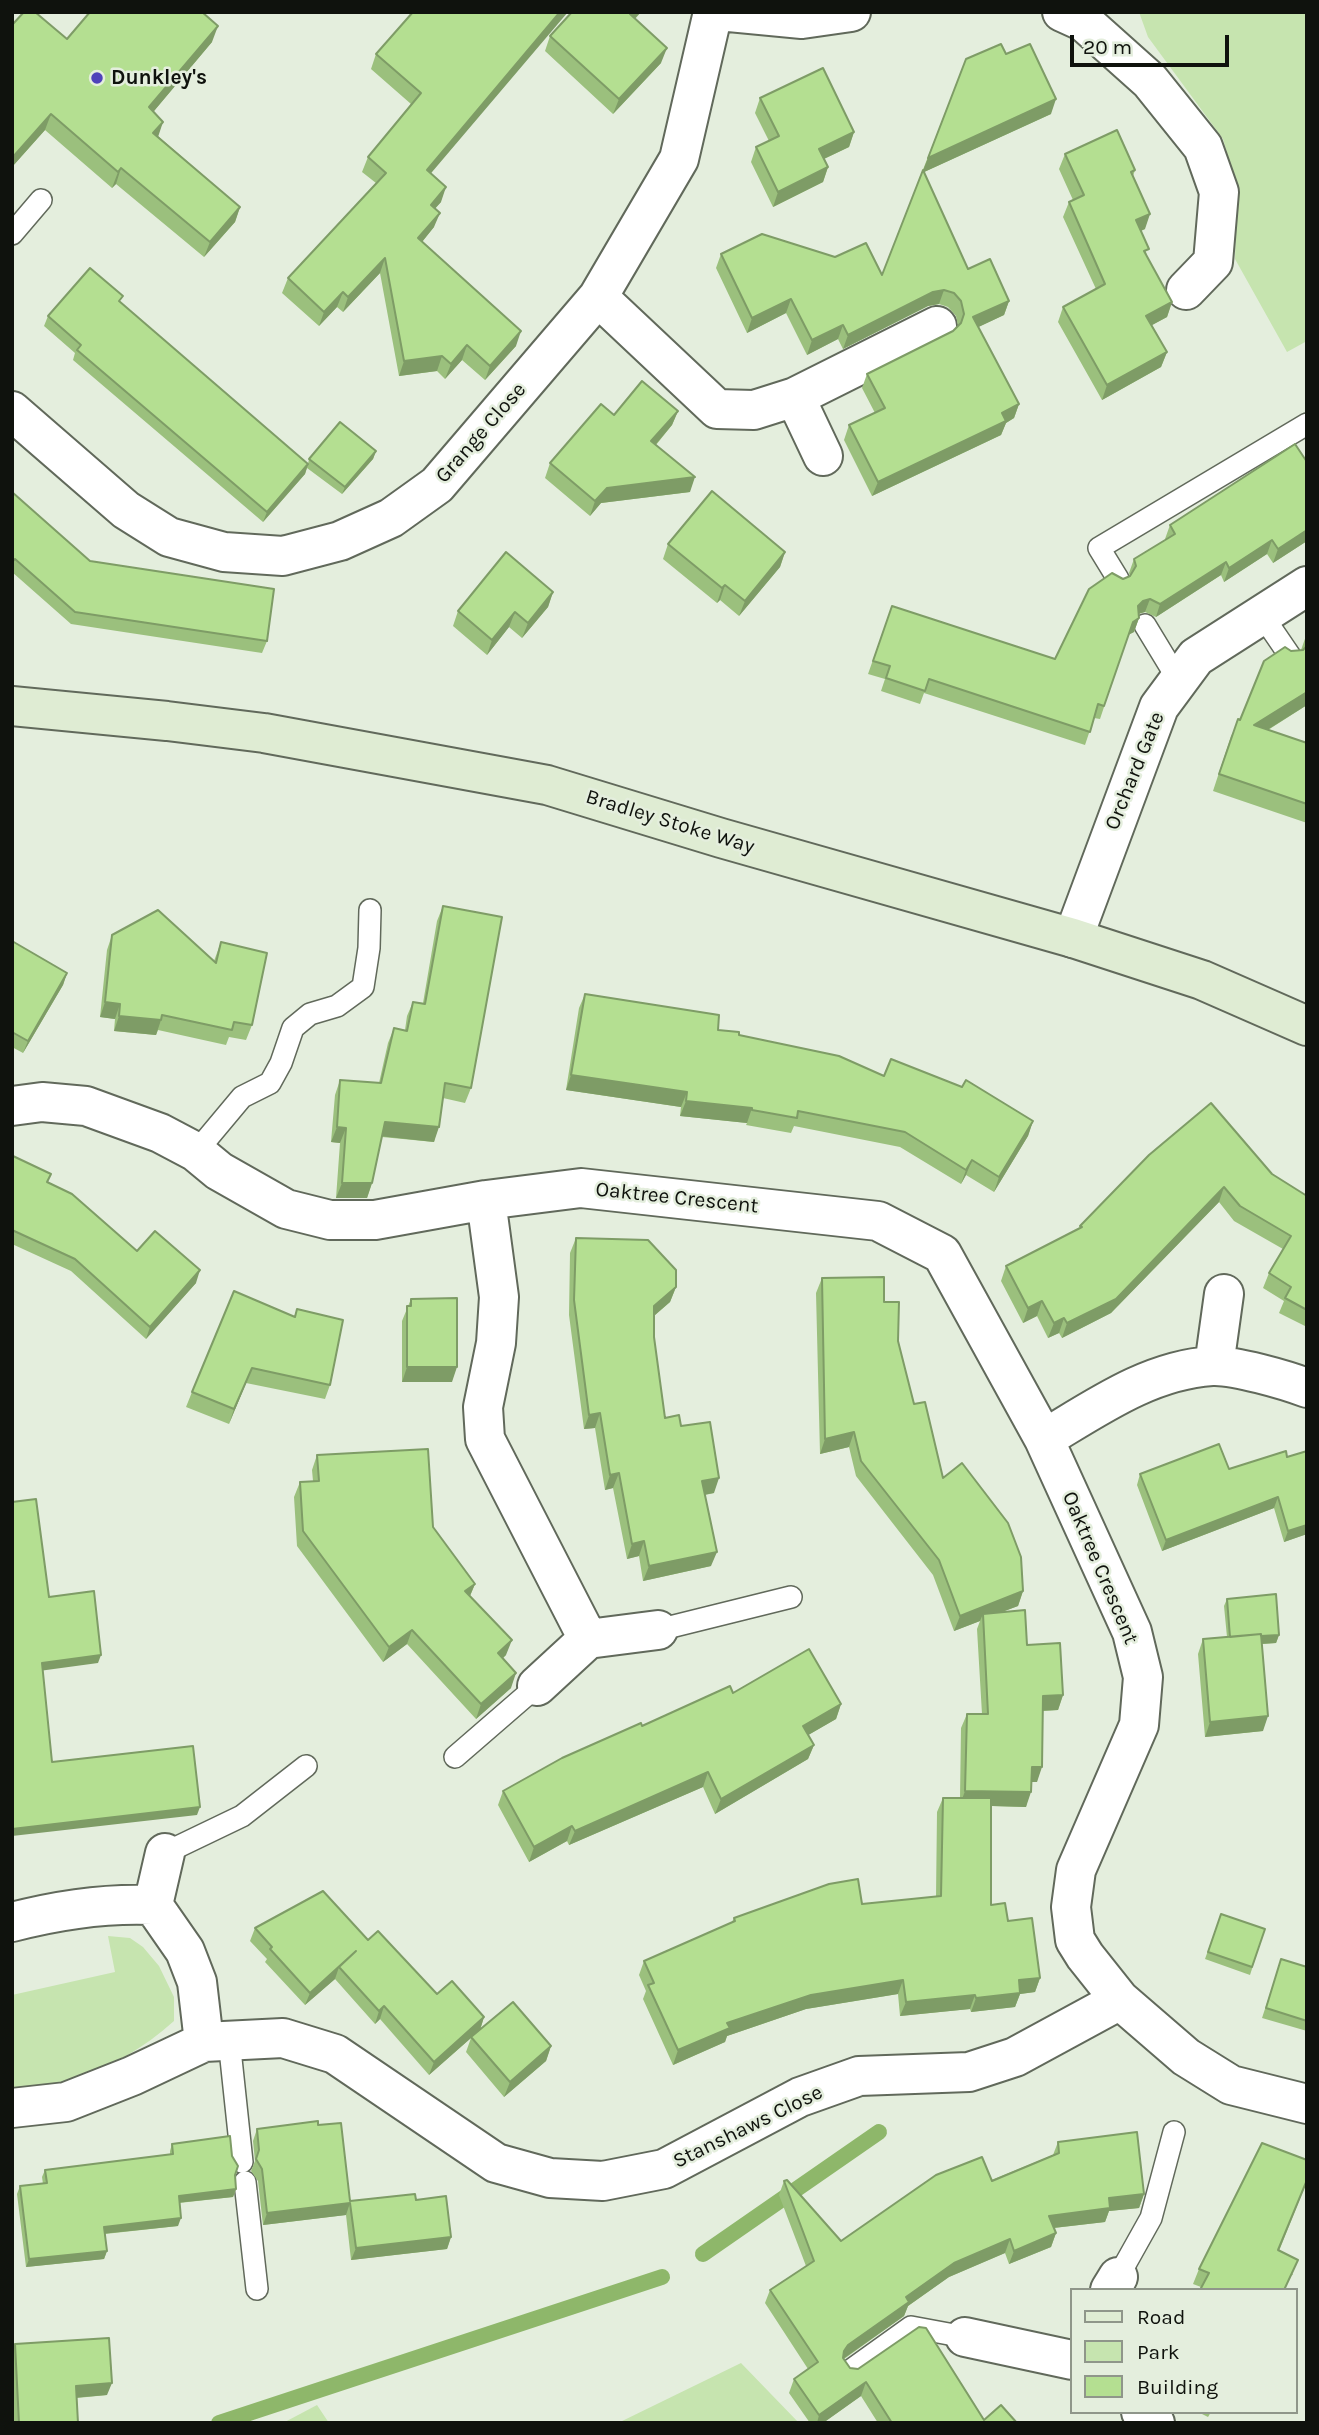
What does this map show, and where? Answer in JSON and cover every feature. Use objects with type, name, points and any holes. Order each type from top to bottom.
[{"type":"street","name":"Grange Close","points":[[12,411],[126,510],[169,537],[224,552],[283,555],[340,541],[391,518],[437,485],[598,297],[679,159],[713,12]]},
{"type":"street","points":[[729,12],[802,19],[851,12]]},
{"type":"street","points":[[1078,16],[1150,81],[1203,147],[1219,192],[1213,262],[1186,290]]},
{"type":"street","points":[[598,297],[717,409],[736,411],[754,410],[795,397],[937,326]]},
{"type":"street","points":[[795,397],[823,456]]},
{"type":"street","name":"Orchard Gate","points":[[1073,938],[1159,707],[1196,657],[1307,586]]},
{"type":"street","name":"Bradley Stoke Way","points":[[12,706],[264,733],[548,785],[721,838],[1073,938],[1202,980],[1307,1026]]},
{"type":"street","name":"Oaktree Crescent","points":[[12,1106],[42,1102],[86,1106],[160,1133],[196,1152],[219,1171],[285,1209],[330,1220],[375,1220],[486,1200],[581,1188],[878,1221],[942,1254],[1044,1439],[1132,1632],[1143,1677],[1139,1725],[1076,1870],[1071,1907],[1075,1940],[1120,2000],[1186,2057],[1231,2085],[1307,2104]]},
{"type":"street","points":[[486,1200],[499,1297],[496,1343],[483,1407],[485,1439],[588,1639]]},
{"type":"street","points":[[1214,1366],[1224,1294]]},
{"type":"street","points":[[1044,1439],[1132,1387],[1183,1371],[1214,1366],[1284,1379],[1307,1388]]},
{"type":"street","points":[[537,1686],[588,1639],[658,1630]]},
{"type":"street","points":[[165,1853],[153,1905],[185,1951],[216,2041]]},
{"type":"street","points":[[12,1922],[40,1915],[120,1904],[153,1905]]},
{"type":"street","name":"Stanshaws Close","points":[[12,2108],[66,2102],[216,2041],[283,2038],[335,2054],[496,2163],[550,2178],[603,2181],[664,2169],[800,2097],[859,2076],[970,2072],[1015,2057],[1120,2000]]},
{"type":"street","points":[[965,2337],[1070,2357]]},
{"type":"lane","points":[[12,234],[41,200]]},
{"type":"lane","points":[[1118,579],[1099,548],[1307,424]]},
{"type":"lane","points":[[1262,615],[1290,656]]},
{"type":"lane","points":[[1145,625],[1179,681]]},
{"type":"lane","points":[[196,1152],[243,1097],[270,1083],[281,1063],[293,1028],[310,1014],[337,1006],[363,987],[369,948],[370,910]]},
{"type":"lane","points":[[658,1630],[791,1597]]},
{"type":"lane","points":[[455,1757],[537,1686]]},
{"type":"lane","points":[[165,1853],[243,1816],[306,1766]]},
{"type":"lane","points":[[216,2041],[244,2172],[257,2289]]},
{"type":"lane","points":[[1114,2283],[1151,2218],[1174,2132]]},
{"type":"lane","points":[[851,2370],[911,2327],[965,2337]]},
{"type":"green space","points":[[1139,12],[1307,12],[1307,341],[1287,352],[1235,259],[1237,188],[1223,139],[1148,37]]},
{"type":"green space","points":[[108,1936],[130,1938],[143,1947],[159,1966],[174,1997],[174,2021],[139,2048],[99,2070],[64,2082],[12,2089],[12,1995],[115,1972]]},
{"type":"green space","points":[[741,2363],[799,2423],[618,2423]]},
{"type":"green space","points":[[317,2405],[329,2423],[283,2423]]},
{"type":"building","name":"Dunkley's","points":[[24,12],[35,12],[67,39],[90,12],[202,12],[218,26],[149,107],[163,122],[153,133],[240,207],[210,242],[121,168],[118,172],[51,114],[12,158],[12,25]]},
{"type":"building","points":[[413,12],[560,12],[427,170],[446,187],[431,205],[440,213],[418,238],[521,331],[490,366],[467,345],[451,364],[442,356],[404,361],[385,258],[348,297],[343,292],[324,312],[288,278],[386,173],[368,157],[421,93],[376,54]]},
{"type":"building","points":[[572,12],[632,12],[630,14],[667,48],[619,99],[550,36]]},
{"type":"building","points":[[1001,44],[1006,54],[1030,44],[1056,99],[928,158],[966,59]]},
{"type":"building","points":[[823,68],[854,132],[819,149],[828,167],[778,192],[756,147],[779,136],[760,98]]},
{"type":"building","points":[[1117,130],[1135,170],[1131,172],[1150,214],[1136,220],[1149,249],[1144,251],[1172,302],[1146,316],[1167,352],[1107,385],[1063,307],[1105,284],[1069,202],[1084,195],[1065,154]]},
{"type":"building","points":[[923,170],[968,269],[990,259],[1009,301],[973,317],[1019,404],[1002,413],[1006,421],[878,482],[849,425],[885,408],[867,374],[953,331],[961,323],[964,314],[961,301],[954,293],[944,290],[933,292],[848,335],[843,325],[812,340],[791,299],[752,318],[721,254],[762,234],[835,257],[866,243],[882,275]]},
{"type":"building","points":[[90,268],[123,296],[119,301],[308,464],[267,512],[77,350],[81,345],[48,316]]},
{"type":"building","points":[[642,381],[678,411],[651,441],[695,477],[607,488],[595,501],[550,463],[601,404],[614,415]]},
{"type":"building","points":[[340,422],[376,451],[345,487],[309,459]]},
{"type":"building","points":[[1295,444],[1307,462],[1307,530],[1278,549],[1272,540],[1229,568],[1226,562],[1160,604],[1150,599],[1143,601],[1138,606],[1139,618],[1133,622],[1104,706],[1098,704],[1090,732],[929,679],[925,691],[886,678],[890,666],[873,661],[892,606],[1055,659],[1089,589],[1112,573],[1123,579],[1130,576],[1136,566],[1134,559],[1175,534],[1170,525]]},
{"type":"building","points":[[712,491],[785,552],[745,601],[725,585],[722,588],[668,544]]},
{"type":"building","points":[[12,492],[90,561],[274,589],[267,641],[75,612],[15,559],[12,562]]},
{"type":"building","points":[[506,552],[553,592],[528,623],[515,612],[492,640],[458,611]]},
{"type":"building","points":[[1307,646],[1307,692],[1254,725],[1307,743],[1307,804],[1219,774],[1238,719],[1240,720],[1264,661],[1285,647],[1291,651],[1303,650]]},
{"type":"building","points":[[443,906],[502,917],[471,1088],[445,1083],[439,1127],[385,1122],[372,1183],[342,1183],[346,1128],[337,1127],[340,1080],[381,1083],[394,1028],[407,1031],[413,1002],[425,1004]]},
{"type":"building","points":[[158,910],[216,963],[221,942],[267,953],[252,1025],[234,1022],[232,1030],[162,1015],[161,1020],[119,1016],[120,1004],[105,1002],[112,935]]},
{"type":"building","points":[[12,941],[67,973],[28,1041],[12,1032]]},
{"type":"building","points":[[585,994],[719,1015],[718,1030],[739,1032],[739,1035],[839,1056],[884,1076],[891,1059],[962,1087],[966,1080],[1033,1121],[999,1177],[972,1160],[966,1170],[905,1132],[798,1111],[797,1118],[752,1108],[686,1101],[687,1092],[571,1075]]},
{"type":"building","points":[[1211,1103],[1272,1174],[1307,1196],[1307,1310],[1285,1298],[1291,1287],[1269,1273],[1291,1236],[1240,1206],[1224,1187],[1116,1299],[1067,1323],[1064,1318],[1054,1323],[1042,1301],[1028,1308],[1006,1266],[1082,1227],[1080,1226],[1149,1155]]},
{"type":"building","points":[[13,1156],[51,1174],[47,1182],[72,1194],[137,1251],[155,1231],[200,1270],[150,1327],[75,1259],[12,1230]]},
{"type":"building","points":[[576,1238],[648,1240],[676,1270],[676,1287],[654,1306],[654,1337],[665,1418],[679,1415],[681,1426],[710,1422],[719,1478],[702,1481],[717,1552],[649,1566],[644,1541],[632,1544],[619,1473],[610,1475],[600,1413],[589,1415],[574,1300]]},
{"type":"building","points":[[884,1277],[884,1302],[899,1302],[898,1341],[914,1404],[925,1402],[943,1478],[962,1463],[1008,1523],[1021,1557],[1023,1591],[960,1616],[939,1560],[861,1461],[854,1432],[825,1439],[822,1278]]},
{"type":"building","points":[[234,1291],[295,1317],[297,1309],[343,1320],[330,1385],[252,1368],[234,1409],[192,1392]]},
{"type":"building","points":[[457,1298],[457,1367],[407,1367],[407,1306],[411,1306],[411,1299]]},
{"type":"building","points":[[1219,1444],[1229,1469],[1286,1451],[1287,1457],[1307,1451],[1307,1525],[1288,1531],[1278,1497],[1166,1540],[1140,1474]]},
{"type":"building","points":[[428,1449],[433,1527],[475,1584],[465,1591],[512,1640],[498,1653],[516,1673],[481,1704],[412,1630],[389,1647],[303,1531],[300,1482],[319,1481],[317,1455]]},
{"type":"building","points":[[36,1499],[49,1597],[94,1591],[101,1655],[42,1663],[52,1762],[193,1746],[200,1807],[12,1829],[12,1502]]},
{"type":"building","points":[[1276,1594],[1279,1635],[1230,1637],[1227,1599]]},
{"type":"building","points":[[1025,1610],[1027,1645],[1060,1643],[1063,1695],[1043,1696],[1042,1767],[1032,1767],[1031,1792],[965,1791],[967,1714],[988,1714],[983,1614]]},
{"type":"building","points":[[1261,1634],[1268,1716],[1210,1722],[1203,1639]]},
{"type":"building","points":[[809,1649],[841,1704],[803,1726],[814,1745],[721,1799],[708,1772],[575,1831],[572,1826],[534,1847],[503,1791],[562,1758],[641,1723],[642,1726],[730,1686],[733,1693]]},
{"type":"building","points":[[943,1798],[991,1798],[991,1905],[1005,1903],[1008,1921],[1032,1918],[1040,1978],[1019,1980],[1020,1993],[976,1998],[975,1995],[906,2002],[903,1980],[811,1995],[727,2023],[730,2028],[678,2050],[648,1985],[654,1983],[644,1961],[735,1921],[734,1918],[829,1884],[858,1879],[862,1904],[941,1896]]},
{"type":"building","points":[[323,1891],[368,1940],[378,1931],[437,1994],[452,1981],[484,2017],[434,2062],[384,2006],[379,2011],[339,1967],[356,1951],[310,1993],[270,1949],[272,1947],[255,1928]]},
{"type":"building","points":[[1221,1914],[1265,1929],[1252,1967],[1208,1952]]},
{"type":"building","points":[[1281,1959],[1307,1967],[1307,2021],[1266,2008]]},
{"type":"building","points":[[513,2002],[551,2046],[510,2082],[471,2037]]},
{"type":"building","points":[[318,2121],[318,2125],[341,2123],[350,2201],[415,2194],[416,2200],[446,2196],[451,2237],[356,2248],[350,2203],[267,2213],[262,2169],[256,2159],[259,2150],[257,2129]]},
{"type":"building","points":[[1137,2132],[1144,2194],[1109,2198],[1110,2208],[1049,2216],[1056,2233],[1014,2251],[1010,2239],[954,2263],[906,2297],[909,2302],[848,2345],[844,2351],[843,2358],[850,2368],[858,2369],[919,2327],[926,2328],[984,2420],[1001,2405],[1017,2423],[892,2423],[866,2382],[819,2415],[794,2379],[818,2362],[770,2290],[814,2261],[784,2181],[787,2180],[841,2241],[936,2175],[982,2157],[992,2181],[1059,2153],[1058,2142]]},
{"type":"building","points":[[230,2136],[232,2156],[238,2166],[235,2175],[236,2189],[179,2196],[181,2218],[104,2227],[107,2251],[29,2259],[20,2186],[47,2183],[45,2170],[173,2154],[172,2144]]},
{"type":"building","points":[[1262,2143],[1307,2160],[1307,2180],[1278,2250],[1298,2260],[1285,2288],[1201,2288],[1209,2273],[1199,2269]]},
{"type":"building","points":[[109,2338],[112,2383],[76,2386],[78,2423],[19,2423],[15,2344]]},
{"type":"waterway","points":[[703,2254],[879,2132]]},
{"type":"waterway","points":[[219,2423],[662,2277]]},
{"type":"place","name":"Dunkley's","points":[[97,78]]}]
